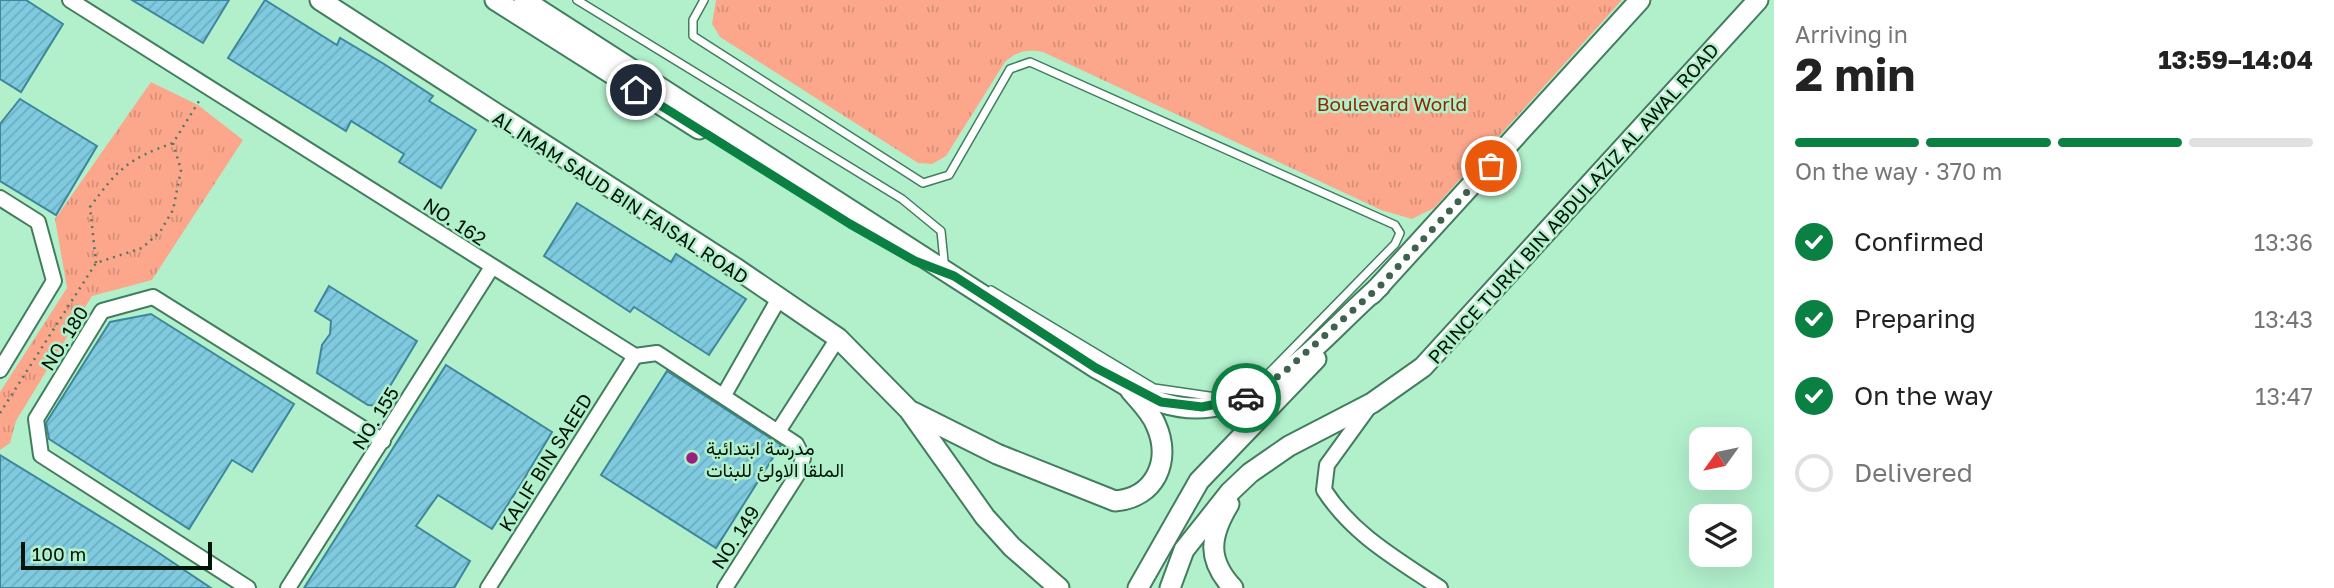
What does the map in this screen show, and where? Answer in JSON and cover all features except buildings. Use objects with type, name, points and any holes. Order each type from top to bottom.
[{"type":"main road","name":"AL IMAM SAUD BIN FAISAL ROAD","points":[[320,0],[737,269],[778,300],[838,338],[909,410]]},
{"type":"main road","points":[[495,0],[850,224],[915,261],[949,269]]},
{"type":"main road","points":[[1138,588],[1199,481],[1309,367],[1640,0]]},
{"type":"main road","name":"PRINCE TURKI BIN ABDULAZIZ AL AWAL ROAD","points":[[1170,588],[1184,550],[1230,492],[1250,473],[1289,446],[1371,403],[1423,367],[1463,327],[1758,0]]},
{"type":"main road","points":[[530,1],[1124,383],[1161,402],[1181,407],[1202,407],[1245,399],[1283,373],[1380,286]]},
{"type":"main road","points":[[909,410],[997,454],[1115,501],[1134,499],[1151,486],[1158,469],[1161,447],[1152,417],[1124,383]]},
{"type":"main road","points":[[909,410],[985,517],[1012,547],[1059,588]]},
{"type":"main road","points":[[1233,588],[1220,574],[1213,549],[1226,508],[1250,473]]},
{"type":"street","name":"NO. 162","points":[[70,0],[635,356],[657,353],[779,430],[796,444],[803,458],[799,472]]},
{"type":"street","points":[[0,198],[38,222],[54,281],[0,370]]},
{"type":"street","name":"NO. 155","points":[[288,588],[492,267]]},
{"type":"street","name":"NO. 180","points":[[248,588],[41,455],[36,419],[102,311],[153,297],[383,442]]},
{"type":"street","points":[[724,395],[778,300]]},
{"type":"street","points":[[779,430],[838,338]]},
{"type":"street","name":"KALIF BIN SAEED","points":[[488,588],[635,356]]},
{"type":"street","points":[[1371,403],[1327,465],[1324,490],[1336,508],[1362,536],[1440,588]]},
{"type":"street","name":"NO. 149","points":[[725,588],[799,472]]},
{"type":"lane","points":[[577,0],[902,199],[941,231],[949,269],[1154,388],[1216,397],[1262,381],[1395,244],[1399,233],[1395,225],[1030,62],[1010,69],[949,175],[923,183],[693,36],[693,20],[704,0]]},
{"type":"path","points":[[0,413],[96,263],[90,207],[113,176],[138,156],[173,143],[208,86]]},
{"type":"path","points":[[96,263],[142,248],[159,232],[173,211],[181,170],[173,143]]},
{"type":"green space","name":"Boulevard World","points":[[716,0],[1622,0],[1434,208],[1412,219],[1381,210],[1037,51],[1018,53],[1005,62],[946,156],[932,164],[918,163],[720,37],[712,24]]},
{"type":"green space","points":[[151,82],[198,105],[243,140],[152,280],[92,296],[16,421],[10,443],[0,450],[0,392],[67,288],[55,219]]},
{"type":"way so far","points":[[1246,398],[1283,373],[1380,286],[1491,166]]},
{"type":"place","name":"مدرسة ابتدائية الملقا الاولئ للبنات","points":[[692,458]]},
{"type":"route","points":[[636,90],[850,224],[915,261],[954,276],[1096,368],[1161,402],[1181,407],[1202,407],[1223,405],[1246,398]]}]
